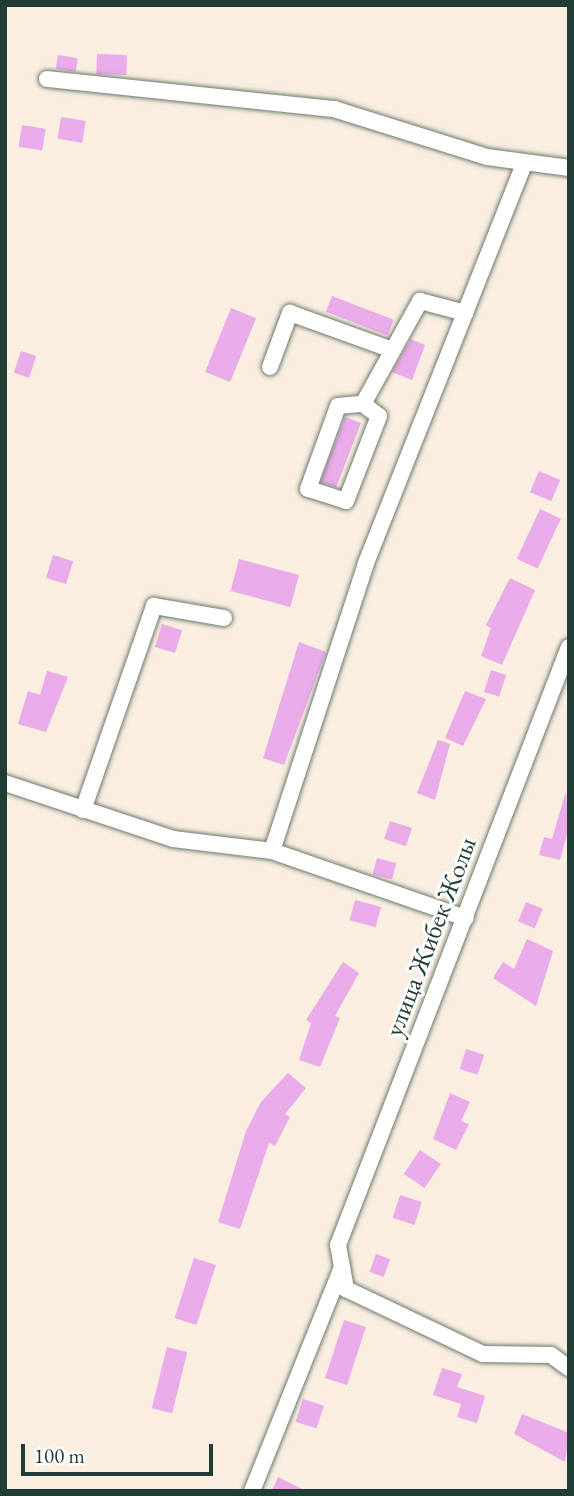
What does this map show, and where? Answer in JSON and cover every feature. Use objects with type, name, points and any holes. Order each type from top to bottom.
[{"type":"street","points":[[47,79],[334,108],[524,164],[569,168]]},
{"type":"street","points":[[272,851],[366,564],[524,164]]},
{"type":"street","points":[[363,404],[420,301],[465,313]]},
{"type":"street","points":[[270,367],[290,313],[393,350]]},
{"type":"street","points":[[363,404],[379,415],[346,501],[307,489],[338,405],[363,404]]},
{"type":"street","points":[[83,810],[154,606],[224,618]]},
{"type":"street","name":"улица Жибек Жолы","points":[[342,1267],[338,1245],[569,647]]},
{"type":"street","points":[[5,783],[173,839],[272,851],[466,918]]},
{"type":"street","points":[[342,1267],[346,1289],[483,1354],[551,1355],[569,1368]]},
{"type":"street","points":[[251,1491],[342,1267]]},
{"type":"building","points":[[97,54],[127,55],[126,75],[96,74]]},
{"type":"building","points":[[58,55],[78,58],[76,72],[56,69]]},
{"type":"building","points":[[61,117],[86,121],[82,143],[58,139]]},
{"type":"building","points":[[22,125],[46,129],[42,150],[19,147]]},
{"type":"building","points":[[332,296],[394,320],[388,336],[326,312]]},
{"type":"building","points":[[231,308],[256,318],[230,382],[205,372]]},
{"type":"building","points":[[411,339],[425,345],[412,380],[392,372]]},
{"type":"building","points":[[21,351],[36,356],[29,378],[14,373]]},
{"type":"building","points":[[345,417],[361,423],[336,488],[320,481]]},
{"type":"building","points":[[539,471],[560,480],[551,501],[530,492]]},
{"type":"building","points":[[540,509],[561,519],[538,569],[517,559]]},
{"type":"building","points":[[53,555],[73,561],[66,584],[46,578]]},
{"type":"building","points":[[239,559],[299,575],[290,607],[230,591]]},
{"type":"building","points":[[510,578],[535,590],[502,665],[481,656],[491,628],[486,625]]},
{"type":"building","points":[[162,624],[182,630],[175,653],[155,647]]},
{"type":"building","points":[[299,642],[326,652],[284,765],[263,758]]},
{"type":"building","points":[[491,670],[506,675],[499,697],[484,692]]},
{"type":"building","points":[[47,671],[68,677],[46,732],[18,724],[28,691],[40,695]]},
{"type":"building","points":[[465,691],[486,699],[463,746],[445,738]]},
{"type":"building","points":[[438,740],[450,744],[435,800],[417,793]]},
{"type":"building","points":[[566,791],[569,827],[560,860],[539,855],[544,837],[552,839]]},
{"type":"building","points":[[390,821],[412,828],[406,846],[384,839]]},
{"type":"building","points":[[377,858],[396,863],[392,880],[373,874]]},
{"type":"building","points":[[355,900],[381,907],[376,927],[350,920]]},
{"type":"building","points":[[526,902],[543,909],[535,928],[518,921]]},
{"type":"building","points":[[527,939],[553,951],[536,1006],[493,978],[503,962],[514,969]]},
{"type":"building","points":[[343,962],[359,973],[335,1016],[340,1018],[320,1067],[299,1060],[311,1023],[306,1020]]},
{"type":"building","points":[[466,1049],[484,1055],[478,1075],[460,1069]]},
{"type":"building","points":[[288,1073],[306,1088],[285,1114],[290,1117],[275,1146],[269,1143],[240,1229],[218,1222],[246,1131],[261,1102]]},
{"type":"building","points":[[450,1093],[470,1102],[461,1121],[469,1124],[456,1150],[433,1139]]},
{"type":"building","points":[[420,1150],[441,1164],[425,1188],[404,1174]]},
{"type":"building","points":[[400,1195],[422,1202],[414,1225],[393,1218]]},
{"type":"building","points":[[376,1254],[390,1259],[384,1277],[370,1272]]},
{"type":"building","points":[[194,1258],[216,1265],[196,1325],[175,1318]]},
{"type":"building","points":[[344,1320],[366,1327],[347,1385],[325,1378]]},
{"type":"building","points":[[167,1347],[187,1352],[172,1413],[152,1408]]},
{"type":"building","points":[[442,1368],[462,1374],[457,1387],[485,1396],[477,1423],[457,1417],[461,1404],[433,1395]]},
{"type":"building","points":[[303,1399],[324,1406],[317,1429],[296,1422]]},
{"type":"building","points":[[522,1414],[569,1433],[565,1462],[514,1434]]},
{"type":"building","points":[[278,1477],[306,1491],[272,1491]]}]
